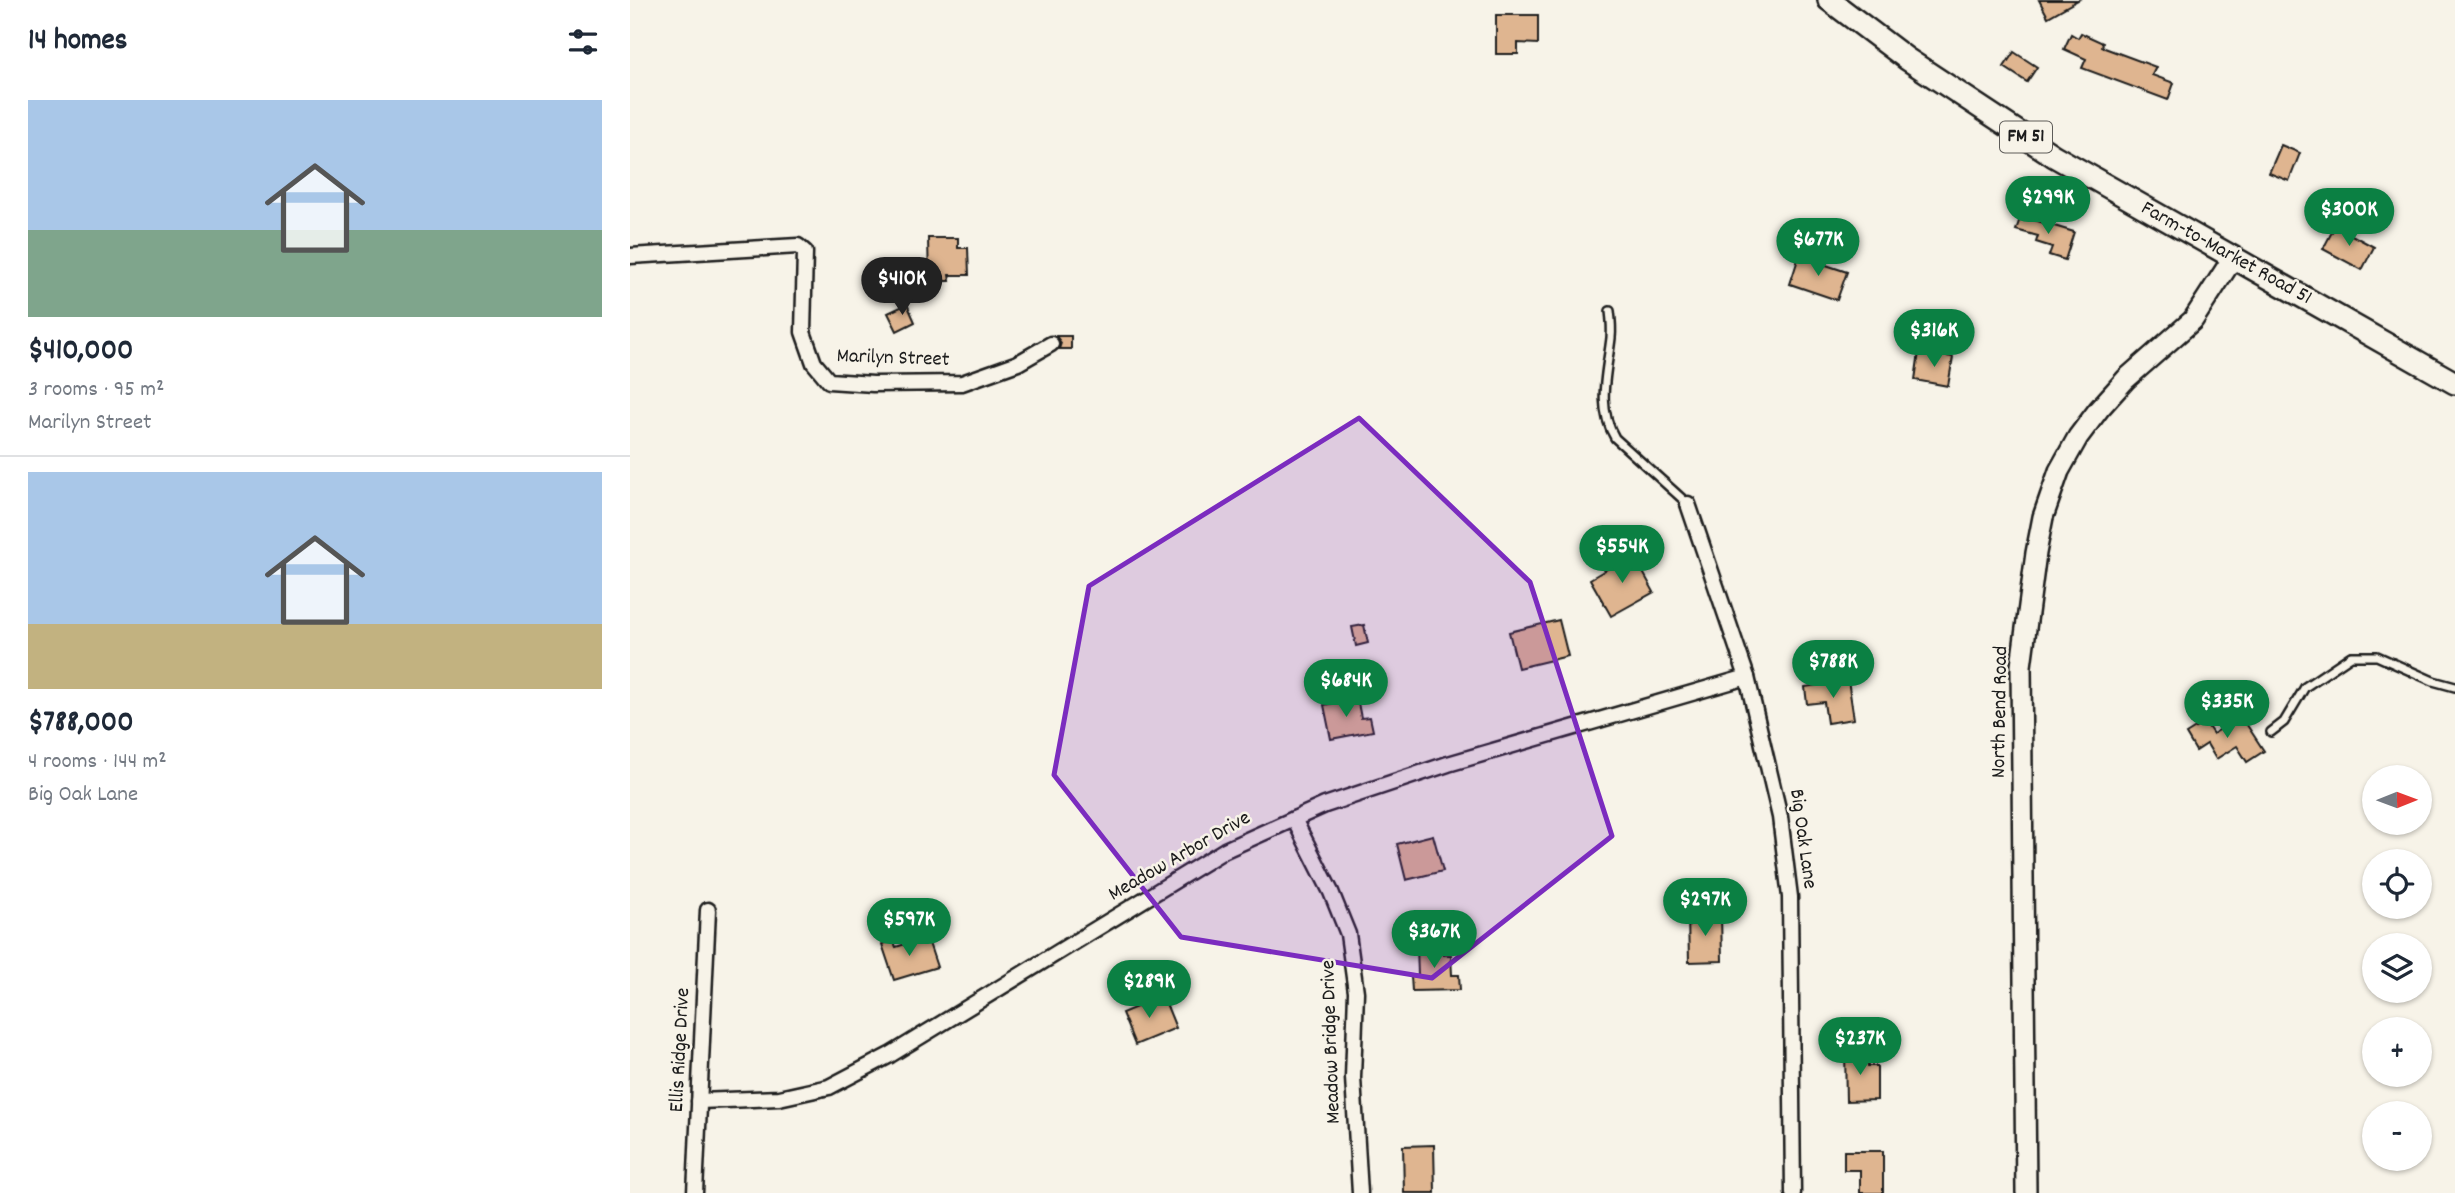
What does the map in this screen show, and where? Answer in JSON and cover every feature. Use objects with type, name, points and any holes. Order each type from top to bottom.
[{"type":"main road","name":"Farm-to-Market Road 51","points":[[1829,0],[1907,59],[2054,156],[2455,383]]},
{"type":"street","name":"Marilyn Street","points":[[630,256],[798,246],[805,252],[803,332],[814,363],[829,381],[873,384],[962,383],[1018,363],[1051,344]]},
{"type":"street","name":"North Bend Road","points":[[2026,1193],[2021,666],[2043,517],[2059,471],[2078,437],[2099,408],[2126,379],[2193,320],[2233,258]]},
{"type":"street","name":"Big Oak Lane","points":[[1688,504],[1747,677],[1780,817],[1790,897],[1793,1193]]},
{"type":"street","name":"Meadow Arbor Drive","points":[[699,1101],[779,1098],[829,1087],[890,1055],[1225,850],[1325,805],[1448,764],[1747,677]]},
{"type":"street","name":"Meadow Bridge Drive","points":[[1294,819],[1331,891],[1348,934],[1356,992],[1353,1078],[1360,1193]]},
{"type":"street","name":"Ellis Ridge Drive","points":[[695,1193],[708,910]]},
{"type":"lane","points":[[1610,311],[1612,335],[1602,394],[1607,425],[1615,438],[1688,504]]},
{"type":"lane","points":[[2271,732],[2284,722],[2305,687],[2351,656],[2377,656],[2433,681],[2455,687]]},
{"type":"highlighted area","points":[[1359,418],[1530,582],[1612,836],[1432,978],[1181,937],[1054,775],[1089,586]]},
{"type":"building","points":[[2039,0],[2078,0],[2048,17]]},
{"type":"building","points":[[1496,15],[1538,15],[1538,44],[1518,43],[1518,54],[1496,54]]},
{"type":"building","points":[[2081,33],[2103,43],[2102,47],[2156,67],[2152,75],[2174,83],[2168,100],[2082,68],[2086,59],[2064,49],[2071,34],[2078,38]]},
{"type":"building","points":[[2014,52],[2037,67],[2027,82],[2004,67]]},
{"type":"building","points":[[2281,145],[2300,153],[2289,181],[2269,173]]},
{"type":"building","points":[[2021,216],[2074,232],[2065,260],[2049,255],[2052,247],[2036,242],[2038,236],[2016,230]]},
{"type":"building","points":[[2335,226],[2374,247],[2362,270],[2323,249]]},
{"type":"building","points":[[928,238],[958,238],[958,248],[968,248],[969,275],[949,275],[950,281],[929,281]]},
{"type":"building","points":[[1799,256],[1847,272],[1837,300],[1790,284]]},
{"type":"building","points":[[907,304],[915,322],[897,331],[888,313]]},
{"type":"building","points":[[1056,336],[1071,336],[1071,349],[1059,349],[1061,343]]},
{"type":"building","points":[[1919,352],[1953,357],[1948,386],[1915,380]]},
{"type":"building","points":[[1633,554],[1654,592],[1611,616],[1590,579]]},
{"type":"building","points":[[1559,620],[1568,656],[1518,668],[1509,632]]},
{"type":"building","points":[[1364,625],[1368,643],[1356,646],[1352,627]]},
{"type":"building","points":[[1848,680],[1854,719],[1827,723],[1824,702],[1807,704],[1805,687]]},
{"type":"building","points":[[1357,698],[1361,718],[1370,717],[1373,731],[1331,739],[1324,705]]},
{"type":"building","points":[[2241,716],[2264,751],[2247,762],[2237,746],[2216,759],[2207,744],[2196,751],[2186,734],[2205,722],[2213,734]]},
{"type":"building","points":[[1433,835],[1443,871],[1406,880],[1397,844]]},
{"type":"building","points":[[1721,913],[1722,961],[1689,962],[1688,914]]},
{"type":"building","points":[[927,937],[937,967],[894,980],[882,944],[893,940],[896,947]]},
{"type":"building","points":[[1442,944],[1443,955],[1451,955],[1452,975],[1459,975],[1460,990],[1412,991],[1411,976],[1418,976],[1417,945]]},
{"type":"building","points":[[1163,996],[1176,1028],[1135,1045],[1122,1013]]},
{"type":"building","points":[[1845,1051],[1867,1051],[1868,1066],[1877,1066],[1877,1100],[1846,1101]]},
{"type":"building","points":[[1434,1145],[1435,1193],[1404,1193],[1403,1146]]},
{"type":"building","points":[[1844,1151],[1883,1151],[1883,1193],[1860,1193],[1860,1170],[1844,1170]]}]
